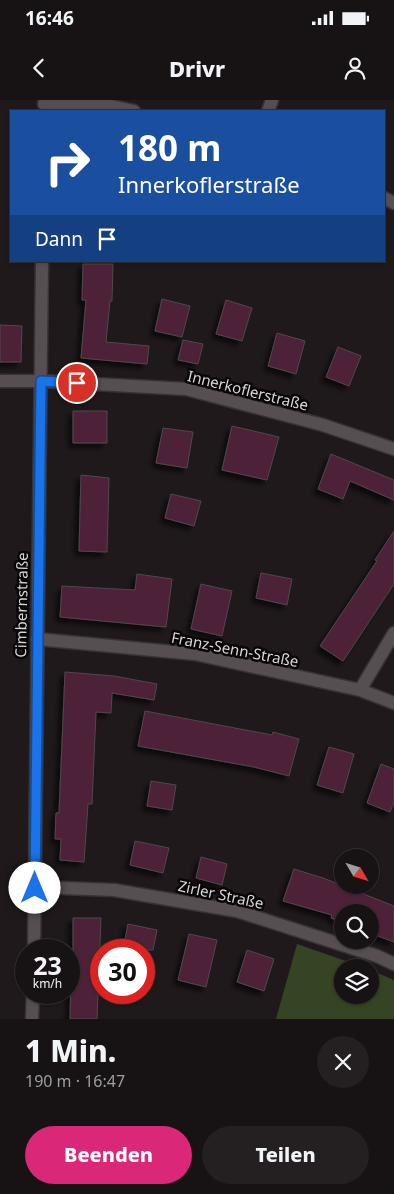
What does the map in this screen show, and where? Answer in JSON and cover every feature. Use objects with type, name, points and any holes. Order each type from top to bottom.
[{"type":"street","points":[[44,105],[101,104],[129,110]]},
{"type":"street","name":"Cimbernstraße","points":[[34,939],[36,639],[42,262]]},
{"type":"street","name":"Innerkoflerstraße","points":[[0,381],[41,381],[186,390],[323,425],[394,449]]},
{"type":"street","points":[[360,690],[394,633]]},
{"type":"street","name":"Franz-Senn-Straße","points":[[36,639],[195,654],[360,690],[394,703]]},
{"type":"street","name":"Zirler Straße","points":[[35,888],[114,890],[237,911],[377,956],[394,964]]},
{"type":"street","points":[[32,1019],[33,1004]]},
{"type":"green space","points":[[297,944],[340,959],[334,959],[334,1004],[379,1004],[379,974],[394,980],[394,1019],[276,1019]]},
{"type":"building","points":[[83,264],[113,264],[112,301],[110,301],[106,342],[149,346],[147,364],[81,358],[86,300],[82,300]]},
{"type":"building","points":[[162,299],[190,306],[182,337],[155,331]]},
{"type":"building","points":[[226,300],[252,308],[242,341],[216,334]]},
{"type":"building","points":[[0,325],[22,326],[21,362],[0,362]]},
{"type":"building","points":[[277,333],[305,341],[296,374],[268,366]]},
{"type":"building","points":[[183,340],[203,344],[198,364],[178,360]]},
{"type":"building","points":[[338,347],[361,356],[349,386],[326,377]]},
{"type":"building","points":[[73,411],[107,411],[107,443],[73,443]]},
{"type":"building","points":[[232,426],[279,437],[267,480],[222,470]]},
{"type":"building","points":[[163,428],[193,432],[187,468],[156,463]]},
{"type":"building","points":[[331,454],[394,480],[394,500],[350,481],[343,499],[318,489]]},
{"type":"building","points":[[81,475],[109,478],[107,552],[79,551]]},
{"type":"building","points":[[171,494],[201,501],[194,526],[165,518]]},
{"type":"building","points":[[394,531],[394,584],[343,661],[320,646],[377,561],[375,560]]},
{"type":"building","points":[[261,573],[292,579],[287,605],[256,598]]},
{"type":"building","points":[[137,574],[172,579],[166,627],[60,617],[62,586],[135,590]]},
{"type":"building","points":[[201,584],[232,591],[222,636],[191,629]]},
{"type":"building","points":[[65,672],[114,676],[157,684],[154,700],[112,693],[111,713],[96,712],[92,804],[88,804],[84,862],[60,860],[61,839],[55,839],[56,813],[59,813]]},
{"type":"building","points":[[145,711],[272,735],[273,732],[299,739],[289,776],[254,767],[138,746]]},
{"type":"building","points":[[329,747],[354,754],[343,793],[317,785]]},
{"type":"building","points":[[381,764],[394,769],[394,802],[390,812],[367,803]]},
{"type":"building","points":[[151,781],[176,785],[172,810],[147,806]]},
{"type":"building","points":[[135,841],[169,848],[163,873],[130,865]]},
{"type":"building","points":[[201,857],[227,864],[222,885],[196,878]]},
{"type":"building","points":[[294,869],[323,878],[334,882],[334,894],[364,894],[394,906],[394,942],[379,936],[379,904],[334,904],[334,919],[331,918],[332,915],[283,901]]},
{"type":"building","points":[[73,918],[101,918],[100,939],[90,939],[90,1004],[98,1004],[97,1019],[70,1019],[70,1004],[80,1004],[80,939],[73,939]]},
{"type":"building","points":[[128,924],[157,930],[155,940],[125,939]]},
{"type":"building","points":[[189,934],[217,940],[206,987],[178,980]]},
{"type":"building","points":[[247,950],[274,959],[264,991],[237,982]]},
{"type":"route","points":[[35,888],[36,639],[41,381],[77,383]]}]
